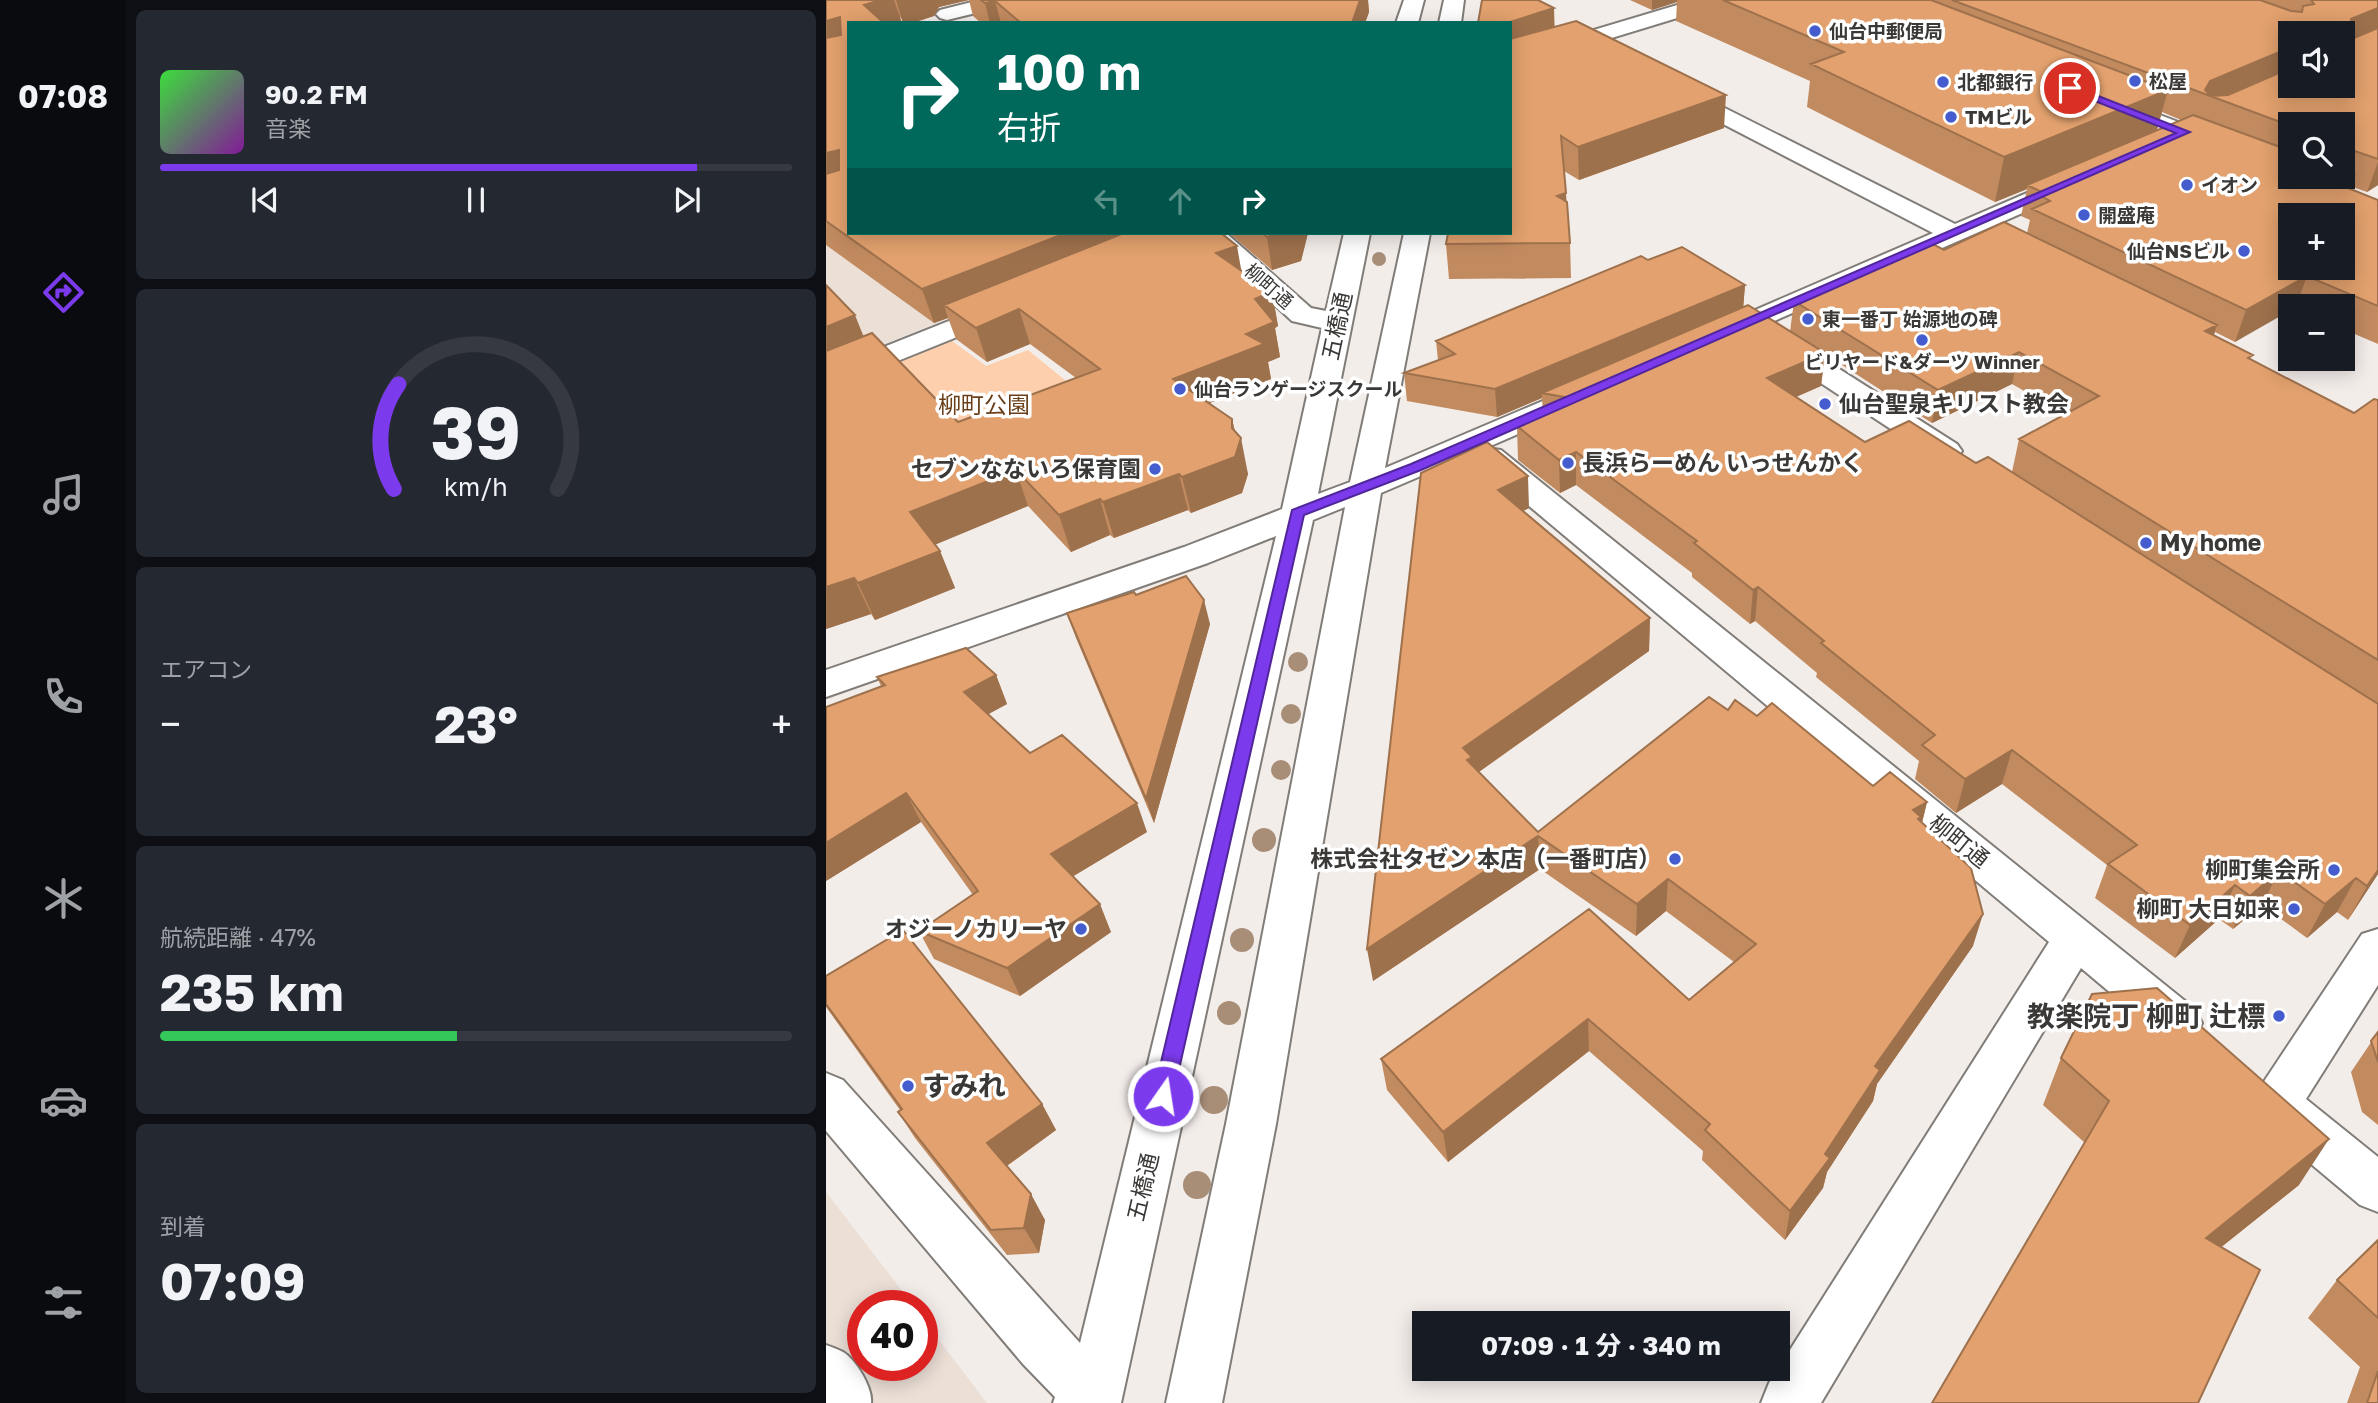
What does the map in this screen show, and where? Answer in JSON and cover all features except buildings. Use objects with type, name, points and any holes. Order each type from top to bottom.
[{"type":"street","points":[[929,0],[952,19],[1006,0]]},
{"type":"street","points":[[1408,21],[1414,0]]},
{"type":"street","points":[[1450,21],[1454,0]]},
{"type":"street","points":[[1512,61],[1716,0]]},
{"type":"street","points":[[1578,41],[1611,58]]},
{"type":"street","points":[[1661,83],[1963,231],[2007,246]]},
{"type":"street","points":[[2093,97],[2278,169]]},
{"type":"street","points":[[2152,148],[2185,132]]},
{"type":"street","points":[[1699,345],[2092,174]]},
{"type":"street","name":"柳町通","points":[[1212,235],[1302,315],[1337,322]]},
{"type":"street","name":"五橋通","points":[[1089,1401],[1297,513],[1357,235]]},
{"type":"street","points":[[1194,1403],[1251,1124],[1367,486],[1417,235]]},
{"type":"street","points":[[826,381],[1028,298]]},
{"type":"street","points":[[1749,323],[1969,466]]},
{"type":"street","points":[[826,684],[1196,555],[1473,442],[1611,382]]},
{"type":"street","name":"柳町通","points":[[1473,442],[2203,1043]]},
{"type":"street","points":[[1789,1403],[2076,937]]},
{"type":"street","points":[[2378,947],[2260,1091],[2378,1188]]},
{"type":"street","points":[[826,1095],[1089,1401]]},
{"type":"street","points":[[826,1373],[844,1398],[843,1403]]},
{"type":"shaded area","points":[[826,0],[902,0],[927,21],[847,21],[847,235],[1158,235],[826,367]]},
{"type":"shaded area","points":[[826,1192],[901,1290],[847,1290],[847,1381],[938,1381],[938,1339],[987,1403],[826,1403]]},
{"type":"green space","name":"柳町公園","points":[[951,340],[986,366],[1028,350],[1076,389],[973,452],[889,367]]},
{"type":"place","name":"仙台中郵便局","points":[[1815,31]]},
{"type":"place","name":"松屋","points":[[2135,81]]},
{"type":"place","name":"北都銀行","points":[[1943,82]]},
{"type":"place","name":"TMビル","points":[[1951,117]]},
{"type":"place","name":"イオン","points":[[2187,185]]},
{"type":"place","name":"開盛庵","points":[[2084,215]]},
{"type":"place","name":"仙台NSビル","points":[[2244,251]]},
{"type":"place","name":"東一番丁 始源地の碑","points":[[1808,319]]},
{"type":"place","name":"ビリヤード&ダーツ Winner","points":[[1922,340]]},
{"type":"place","name":"仙台ランゲージスクール","points":[[1180,389]]},
{"type":"place","name":"仙台聖泉キリスト教会","points":[[1825,404]]},
{"type":"place","name":"長浜らーめん いっせんかく","points":[[1568,463]]},
{"type":"place","name":"セブンなないろ保育園","points":[[1155,469]]},
{"type":"place","name":"My home","points":[[2146,543]]},
{"type":"place","name":"株式会社タゼン 本店（一番町店）","points":[[1675,859]]},
{"type":"place","name":"柳町集会所","points":[[2334,870]]},
{"type":"place","name":"柳町 大日如来","points":[[2294,909]]},
{"type":"place","name":"オジーノカリーヤ","points":[[1081,929]]},
{"type":"place","name":"教楽院丁 柳町 辻標","points":[[2279,1016]]},
{"type":"place","name":"すみれ","points":[[908,1086]]},
{"type":"route","points":[[1163,1096],[1297,513],[1416,467],[1971,228],[2185,132],[2070,88]]}]
